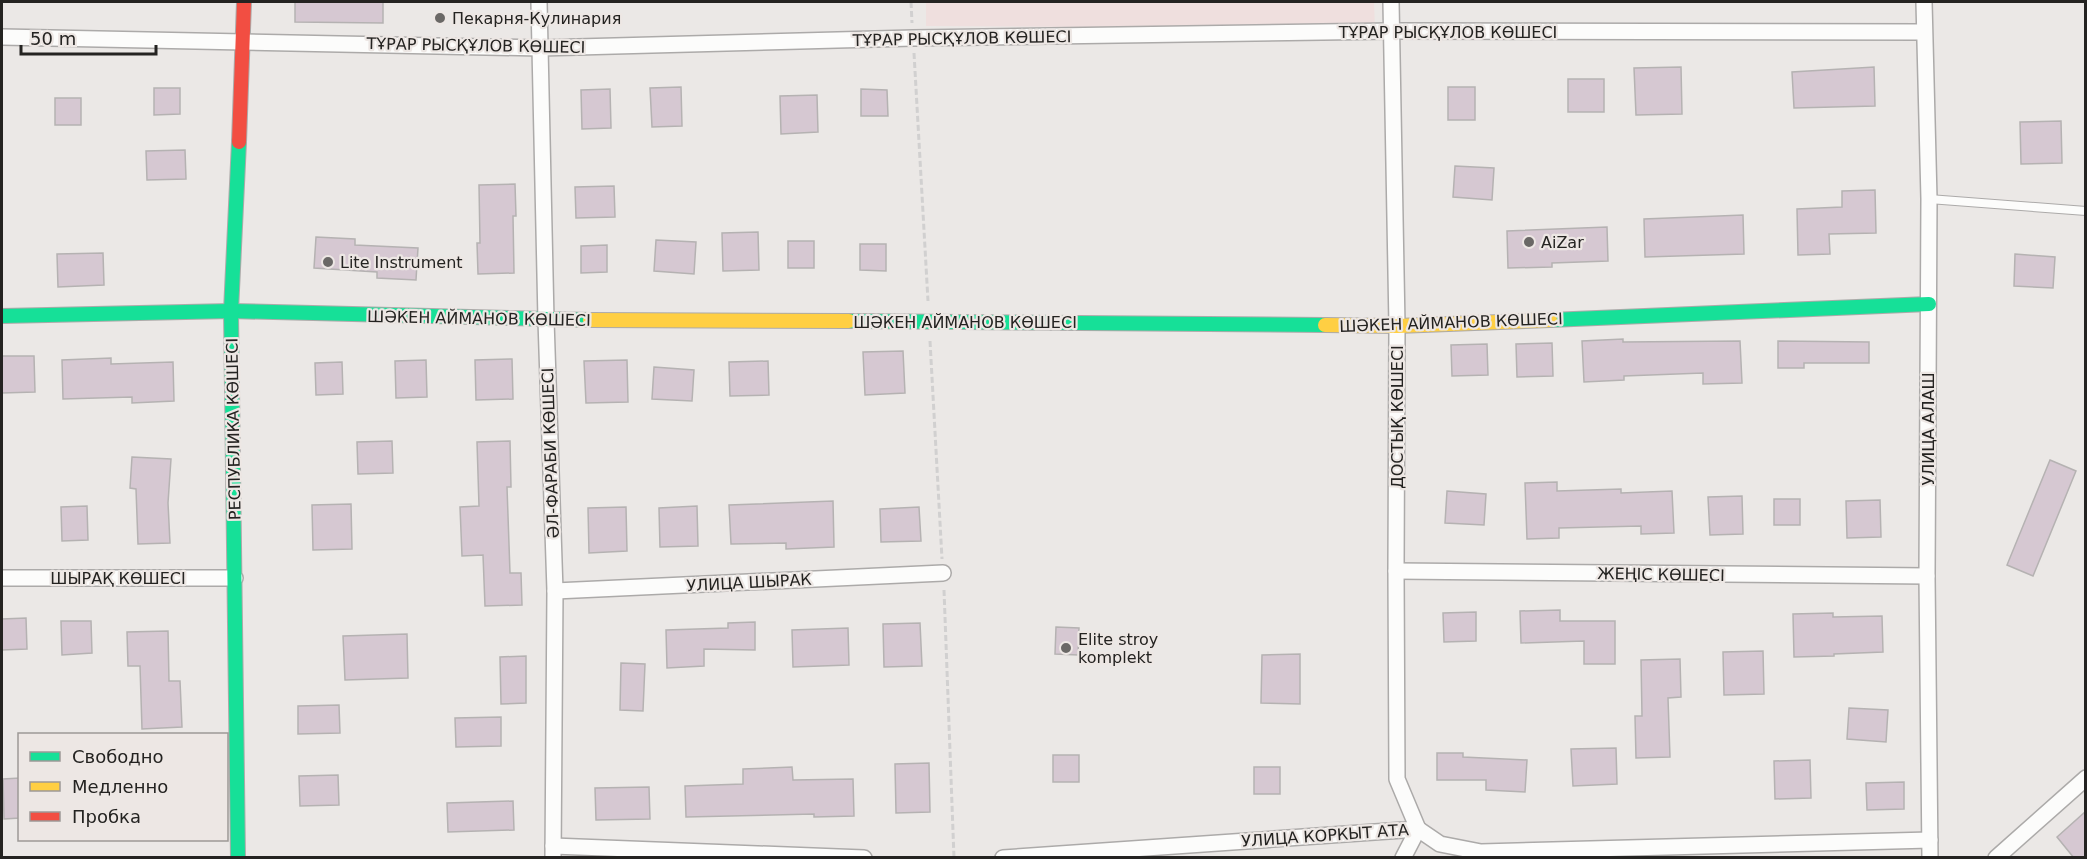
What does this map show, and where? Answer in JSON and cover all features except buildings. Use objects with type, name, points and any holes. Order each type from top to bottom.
[{"type":"street","name":"РЕСПУБЛИКА КӨШЕСІ","points":[[238,858],[231,311],[244,2]]},
{"type":"street","name":"ӘЛ-ФАРАБИ КӨШЕСІ","points":[[539,2],[555,591],[553,852]]},
{"type":"street","name":"ДОСТЫҚ КӨШЕСІ","points":[[1391,2],[1397,326],[1397,779],[1418,829]]},
{"type":"street","name":"УЛИЦА АЛАШ","points":[[1924,2],[1929,199],[1927,576],[1930,858]]},
{"type":"street","name":"ТҰРАР РЫСҚҰЛОВ КӨШЕСІ","points":[[2,37],[540,48],[913,38],[1392,31],[1923,32]]},
{"type":"street","name":"ШӘКЕН АЙМАНОВ КӨШЕСІ","points":[[2,316],[231,311],[546,320],[1397,326],[1929,304]]},
{"type":"street","name":"ЖЕҢІС КӨШЕСІ","points":[[1396,571],[1927,576]]},
{"type":"street","name":"УЛИЦА ШЫРАК","points":[[555,591],[943,573]]},
{"type":"street","name":"ШЫРАҚ КӨШЕСІ","points":[[2,578],[235,578]]},
{"type":"street","points":[[1996,858],[2085,778]]},
{"type":"street","name":"УЛИЦА КОРКЫТ АТА","points":[[1003,858],[1418,829],[1440,844],[1481,852],[1930,840]]},
{"type":"street","points":[[1403,858],[1418,829]]},
{"type":"street","points":[[553,852],[864,858]]},
{"type":"lane","points":[[1929,199],[2085,211]]},
{"type":"path","points":[[911,2],[943,573],[954,858]]},
{"type":"shaded area","points":[[926,2],[1374,2],[1375,29],[926,26]]},
{"type":"traffic: fast","points":[[238,858],[231,311],[239,142]]},
{"type":"traffic: fast","points":[[1550,320],[1929,304]]},
{"type":"traffic: fast","points":[[2,316],[231,311],[590,320]]},
{"type":"traffic: fast","points":[[849,321],[1325,325]]},
{"type":"traffic: slow","points":[[590,320],[849,321]]},
{"type":"traffic: slow","points":[[1325,325],[1397,326],[1550,320]]},
{"type":"traffic: jam","points":[[239,142],[244,2]]},
{"type":"place","name":"Пекарня-Кулинария","points":[[440,18]]},
{"type":"place","name":"AiZar","points":[[1529,242]]},
{"type":"place","name":"Lite Instrument","points":[[328,262]]},
{"type":"place","name":"Elite stroy komplekt","points":[[1066,648]]}]
